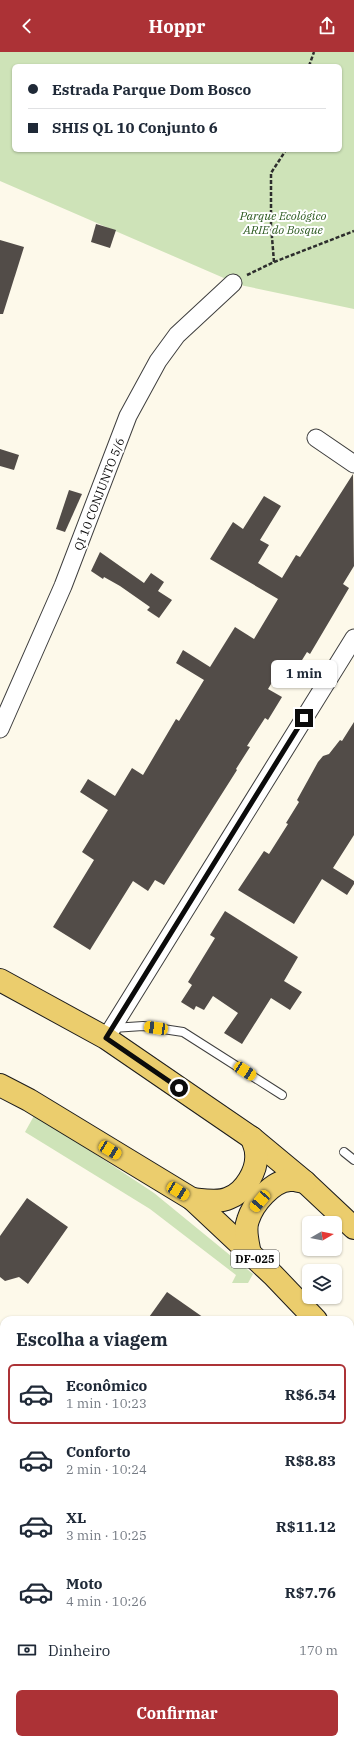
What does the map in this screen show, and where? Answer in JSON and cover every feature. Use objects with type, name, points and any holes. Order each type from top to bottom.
[{"type":"main road","points":[[0,980],[110,1033],[252,1138],[305,1182],[354,1228]]},
{"type":"main road","name":"DF-025","points":[[0,1085],[29,1100],[192,1200],[273,1275],[312,1316]]},
{"type":"main road","points":[[192,1200],[228,1199],[238,1193],[249,1180],[255,1166],[256,1152],[252,1138]]},
{"type":"main road","points":[[250,1254],[247,1232],[248,1220],[254,1208],[276,1184],[290,1180],[305,1182]]},
{"type":"street","name":"QI 10 CONJUNTO 5/6","points":[[0,729],[64,586],[128,416],[158,361],[177,335],[233,283]]},
{"type":"street","points":[[316,438],[354,464]]},
{"type":"street","points":[[110,1033],[354,638]]},
{"type":"lane","points":[[110,1033],[143,1026],[183,1032],[282,1095]]},
{"type":"lane","points":[[344,1152],[354,1160]]},
{"type":"path","points":[[310,64],[314,52]]},
{"type":"path","points":[[274,262],[271,225],[271,173],[285,152]]},
{"type":"path","points":[[233,283],[274,262],[354,231]]},
{"type":"green space","name":"Parque Ecológico ARIE do Bosque","points":[[0,52],[354,52],[354,309],[240,285],[0,181]]},
{"type":"green space","points":[[35,1114],[154,1193],[253,1274],[248,1283],[232,1283],[236,1275],[150,1209],[25,1132]]},
{"type":"building","points":[[96,224],[116,230],[110,248],[91,242]]},
{"type":"building","points":[[0,240],[24,247],[3,314],[0,314]]},
{"type":"building","points":[[0,449],[19,455],[14,470],[0,466]]},
{"type":"building","points":[[353,474],[354,566],[343,584],[349,588],[310,654],[307,652],[294,673],[282,666],[268,689],[282,697],[268,720],[265,718],[247,746],[250,747],[236,769],[237,770],[164,885],[155,880],[148,891],[133,881],[90,950],[53,927],[94,860],[82,852],[108,810],[80,792],[88,779],[115,796],[132,768],[143,775],[176,719],[179,721],[204,680],[176,663],[183,650],[210,667],[235,627],[254,639],[278,599],[210,559],[233,522],[243,529],[264,496],[281,506],[260,540],[269,545],[258,563],[282,578],[296,555],[300,557]]},
{"type":"building","points":[[69,490],[82,494],[65,532],[56,529]]},
{"type":"building","points":[[100,552],[144,583],[151,573],[164,582],[158,591],[172,600],[159,618],[147,610],[150,607],[120,586],[104,577],[103,579],[91,571]]},
{"type":"building","points":[[354,722],[354,835],[333,868],[354,881],[354,884],[347,895],[322,879],[294,924],[238,890],[264,851],[269,854],[288,824],[286,823],[299,802],[297,800],[318,762],[323,756],[329,754],[340,740],[342,741]]},
{"type":"building","points":[[225,911],[298,957],[284,981],[302,992],[290,1010],[271,998],[242,1044],[224,1033],[238,1013],[213,996],[204,1010],[196,1006],[194,1010],[181,1002],[192,985],[188,982],[215,938],[210,935]]},
{"type":"building","points":[[27,1198],[68,1227],[28,1284],[19,1277],[5,1281],[0,1277],[0,1236]]},
{"type":"building","points":[[167,1292],[201,1316],[150,1316]]},
{"type":"route","points":[[179,1088],[106,1038],[304,718]]}]
